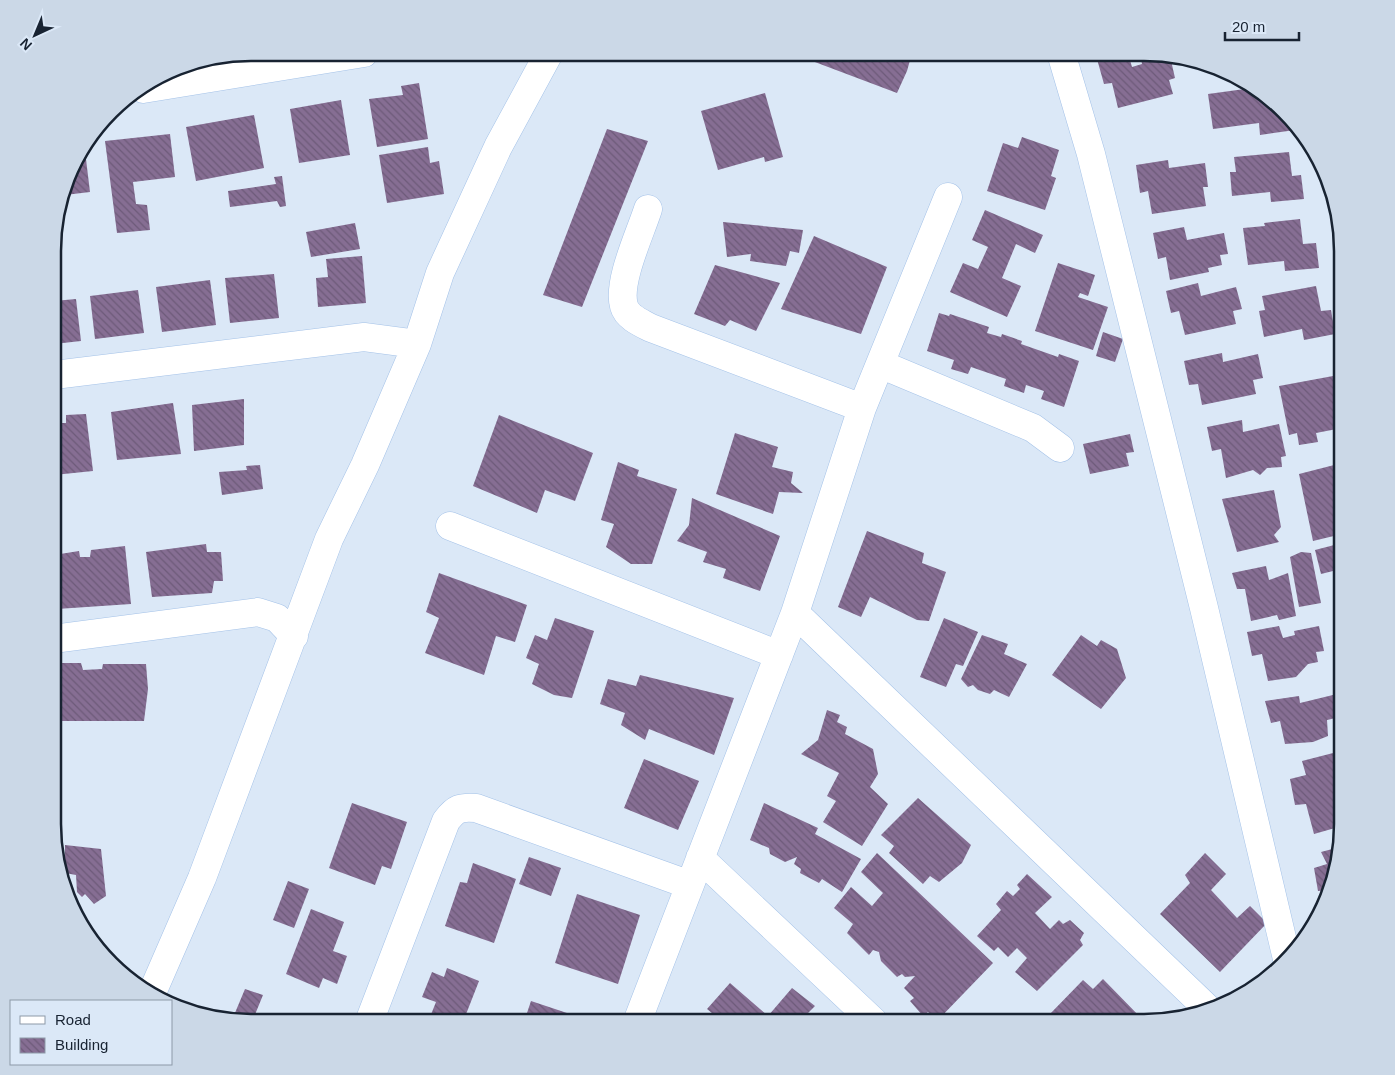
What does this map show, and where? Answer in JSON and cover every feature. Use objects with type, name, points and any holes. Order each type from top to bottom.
[{"type":"street","points":[[159,86],[309,61]]},
{"type":"street","points":[[155,987],[202,878],[329,539],[365,465],[416,344],[440,273],[498,147],[545,61]]},
{"type":"street","points":[[1063,61],[1091,154],[1204,608],[1285,950]]},
{"type":"street","points":[[640,1014],[795,612],[862,408],[948,197]]},
{"type":"street","points":[[648,209],[622,286],[624,308],[636,321],[862,408]]},
{"type":"street","points":[[61,375],[364,337],[416,344]]},
{"type":"street","points":[[880,364],[1033,428],[1060,448]]},
{"type":"street","points":[[450,526],[779,655]]},
{"type":"street","points":[[61,638],[258,612],[277,618],[294,636]]},
{"type":"street","points":[[795,612],[1203,1004]]},
{"type":"street","points":[[372,1014],[446,821],[462,807],[476,808],[690,885]]},
{"type":"street","points":[[700,858],[866,1014]]},
{"type":"building","points":[[812,61],[910,61],[897,93]]},
{"type":"building","points":[[1098,61],[1130,61],[1132,67],[1142,64],[1141,61],[1172,64],[1175,78],[1169,80],[1173,94],[1118,108],[1112,83],[1104,84]]},
{"type":"building","points":[[419,83],[428,139],[377,147],[369,99],[403,95],[401,86]]},
{"type":"building","points":[[1242,89],[1269,109],[1290,131],[1260,135],[1259,123],[1213,129],[1208,94]]},
{"type":"building","points":[[765,93],[783,157],[765,162],[764,157],[718,170],[701,111]]},
{"type":"building","points":[[341,100],[350,155],[299,163],[290,109]]},
{"type":"building","points":[[254,115],[264,168],[196,181],[186,127]]},
{"type":"building","points":[[607,129],[648,141],[582,307],[543,295]]},
{"type":"building","points":[[170,134],[175,177],[133,182],[136,204],[147,205],[150,230],[117,233],[105,141]]},
{"type":"building","points":[[1022,137],[1059,150],[1051,176],[1056,178],[1045,210],[987,191],[1003,143],[1018,148]]},
{"type":"building","points":[[428,147],[430,163],[439,161],[444,194],[387,203],[379,155]]},
{"type":"building","points":[[1289,152],[1292,176],[1301,175],[1304,199],[1271,202],[1270,192],[1232,196],[1230,172],[1236,172],[1234,157]]},
{"type":"building","points":[[86,158],[90,192],[70,194]]},
{"type":"building","points":[[1168,160],[1169,168],[1205,163],[1208,187],[1203,187],[1206,206],[1152,214],[1148,191],[1140,193],[1136,165]]},
{"type":"building","points":[[282,176],[286,206],[280,207],[277,201],[230,207],[228,191],[276,184],[274,177]]},
{"type":"building","points":[[985,210],[1043,235],[1035,253],[1016,244],[1002,278],[1021,286],[1007,317],[950,292],[963,263],[978,269],[988,247],[972,240]]},
{"type":"building","points":[[1300,219],[1303,244],[1316,243],[1319,268],[1285,271],[1284,261],[1248,265],[1243,228],[1265,226],[1264,223]]},
{"type":"building","points":[[723,222],[803,230],[799,253],[790,251],[786,266],[750,261],[751,254],[727,257]]},
{"type":"building","points":[[355,223],[360,249],[311,257],[306,232]]},
{"type":"building","points":[[1184,227],[1187,240],[1224,233],[1228,254],[1220,255],[1222,265],[1208,268],[1209,272],[1170,280],[1166,257],[1158,259],[1153,233]]},
{"type":"building","points":[[814,236],[887,267],[861,334],[781,309]]},
{"type":"building","points":[[362,256],[366,303],[318,307],[316,278],[328,277],[326,259]]},
{"type":"building","points":[[1058,263],[1095,275],[1088,296],[1080,293],[1078,297],[1108,307],[1093,350],[1035,331]]},
{"type":"building","points":[[715,265],[780,283],[756,331],[730,320],[725,326],[694,314]]},
{"type":"building","points":[[274,274],[279,318],[230,323],[225,278]]},
{"type":"building","points":[[210,280],[216,325],[162,332],[156,287]]},
{"type":"building","points":[[1198,283],[1201,296],[1236,287],[1242,309],[1233,311],[1236,324],[1185,335],[1179,311],[1171,313],[1166,291]]},
{"type":"building","points":[[1316,286],[1321,311],[1331,310],[1334,334],[1304,340],[1302,329],[1264,337],[1259,311],[1265,310],[1262,296]]},
{"type":"building","points":[[138,290],[144,333],[95,339],[90,296]]},
{"type":"building","points":[[76,299],[81,341],[61,343],[61,300]]},
{"type":"building","points":[[939,313],[949,316],[950,314],[989,327],[987,333],[1001,337],[1002,334],[1022,341],[1021,344],[1058,357],[1059,354],[1079,361],[1064,407],[1041,399],[1044,391],[1026,385],[1024,393],[1004,386],[1006,379],[971,367],[968,374],[951,369],[954,360],[927,351]]},
{"type":"building","points":[[1103,332],[1123,339],[1115,362],[1096,356]]},
{"type":"building","points":[[1222,353],[1223,362],[1258,354],[1263,378],[1253,380],[1256,394],[1202,405],[1198,384],[1189,385],[1184,361]]},
{"type":"building","points":[[1333,376],[1334,430],[1316,433],[1318,442],[1299,445],[1297,433],[1289,435],[1279,386]]},
{"type":"building","points":[[244,399],[244,445],[194,451],[192,405]]},
{"type":"building","points":[[173,403],[181,454],[117,460],[111,412]]},
{"type":"building","points":[[86,414],[93,471],[61,474],[61,423],[66,423],[66,415]]},
{"type":"building","points":[[499,415],[593,453],[575,501],[545,490],[537,513],[473,486]]},
{"type":"building","points":[[1242,420],[1243,432],[1279,424],[1286,456],[1281,457],[1282,467],[1267,468],[1260,475],[1253,470],[1226,478],[1221,449],[1212,451],[1207,427]]},
{"type":"building","points":[[735,433],[778,447],[772,467],[793,472],[791,483],[803,493],[779,492],[773,514],[716,494]]},
{"type":"building","points":[[1130,434],[1134,452],[1126,453],[1129,466],[1090,474],[1083,444]]},
{"type":"building","points":[[618,462],[639,470],[637,476],[677,489],[652,564],[631,564],[606,547],[614,524],[601,520]]},
{"type":"building","points":[[260,465],[263,489],[222,495],[219,472],[247,470],[246,466]]},
{"type":"building","points":[[1334,465],[1334,536],[1313,541],[1299,474]]},
{"type":"building","points":[[1274,490],[1281,527],[1274,535],[1279,542],[1237,552],[1222,499]]},
{"type":"building","points":[[692,498],[780,536],[760,591],[723,578],[726,569],[703,562],[707,552],[677,541],[689,525]]},
{"type":"building","points":[[867,531],[924,553],[922,563],[946,572],[929,621],[917,620],[870,597],[861,617],[838,607]]},
{"type":"building","points":[[206,544],[207,552],[221,552],[223,581],[214,581],[212,593],[152,597],[146,552]]},
{"type":"building","points":[[1334,545],[1334,571],[1321,574],[1315,550]]},
{"type":"building","points":[[125,546],[131,604],[61,609],[61,554],[79,551],[80,557],[90,557],[91,550]]},
{"type":"building","points":[[1301,552],[1311,553],[1321,603],[1299,607],[1290,557]]},
{"type":"building","points":[[1266,566],[1269,580],[1288,573],[1296,616],[1279,620],[1277,615],[1251,621],[1245,589],[1237,589],[1232,573]]},
{"type":"building","points":[[439,573],[527,605],[515,642],[496,636],[484,675],[425,653],[439,618],[426,612]]},
{"type":"building","points":[[555,618],[594,631],[572,698],[554,695],[532,684],[539,664],[526,658],[535,635],[547,640]]},
{"type":"building","points":[[944,618],[978,632],[963,666],[956,664],[946,687],[920,677]]},
{"type":"building","points":[[1279,626],[1283,638],[1295,635],[1294,631],[1319,626],[1324,651],[1316,652],[1318,662],[1308,664],[1296,677],[1268,681],[1262,654],[1252,656],[1247,632]]},
{"type":"building","points":[[982,635],[1008,644],[1004,654],[1027,664],[1009,697],[994,690],[990,694],[978,690],[973,685],[968,687],[961,679]]},
{"type":"building","points":[[1081,635],[1097,646],[1101,640],[1117,649],[1126,678],[1101,709],[1052,675]]},
{"type":"building","points":[[61,663],[81,663],[83,670],[102,669],[103,664],[146,664],[148,689],[144,721],[61,721]]},
{"type":"building","points":[[640,675],[734,698],[714,755],[649,729],[645,740],[621,725],[625,713],[600,704],[608,679],[636,686]]},
{"type":"building","points":[[1334,695],[1334,718],[1327,720],[1328,736],[1313,742],[1285,744],[1280,721],[1271,723],[1265,701],[1299,696],[1300,703]]},
{"type":"building","points":[[827,710],[840,715],[837,722],[847,727],[845,734],[873,749],[878,774],[870,787],[888,804],[862,846],[823,822],[836,801],[827,796],[839,773],[801,754],[818,740]]},
{"type":"building","points":[[1334,753],[1334,828],[1314,834],[1306,804],[1295,805],[1290,779],[1306,775],[1302,761]]},
{"type":"building","points":[[644,759],[699,781],[678,830],[624,808]]},
{"type":"building","points":[[918,798],[971,845],[962,863],[939,882],[930,876],[923,884],[889,853],[894,846],[881,835]]},
{"type":"building","points":[[352,803],[407,822],[391,869],[382,866],[375,885],[329,868]]},
{"type":"building","points":[[764,803],[818,828],[815,834],[861,859],[842,892],[822,879],[819,883],[800,873],[801,869],[794,864],[797,857],[785,862],[770,854],[769,848],[750,840]]},
{"type":"building","points":[[65,845],[101,849],[106,896],[94,904],[85,894],[82,897],[77,892],[76,875],[68,874],[65,860]]},
{"type":"building","points":[[1332,849],[1324,884],[1321,891],[1318,891],[1314,868],[1327,864],[1321,852]]},
{"type":"building","points":[[877,853],[993,963],[944,1014],[930,1014],[928,1012],[921,1014],[910,1001],[914,998],[904,988],[915,976],[905,977],[902,974],[897,977],[881,961],[879,952],[873,950],[869,955],[847,933],[853,924],[834,908],[851,887],[872,906],[883,893],[861,872]]},
{"type":"building","points":[[1205,853],[1226,874],[1211,890],[1237,918],[1250,906],[1267,923],[1220,972],[1160,914],[1190,883],[1185,875]]},
{"type":"building","points":[[529,857],[561,868],[551,896],[519,884]]},
{"type":"building","points":[[473,863],[516,879],[494,943],[445,926],[460,882],[467,883]]},
{"type":"building","points":[[1027,874],[1052,897],[1035,913],[1050,929],[1059,920],[1063,924],[1070,920],[1084,933],[1080,940],[1083,945],[1037,991],[1015,972],[1027,958],[1017,948],[1008,957],[998,947],[994,951],[977,936],[1001,910],[996,904],[1007,891],[1013,896],[1020,889],[1017,885]]},
{"type":"building","points":[[288,881],[309,889],[294,928],[273,920]]},
{"type":"building","points":[[577,894],[640,915],[618,984],[555,963]]},
{"type":"building","points":[[311,909],[344,922],[333,951],[347,956],[337,984],[323,978],[319,988],[286,974]]},
{"type":"building","points":[[447,968],[479,981],[466,1014],[431,1014],[436,1002],[422,997],[432,972],[444,977]]},
{"type":"building","points":[[1103,979],[1137,1014],[1050,1014],[1083,980],[1093,989]]},
{"type":"building","points":[[730,983],[766,1014],[713,1014],[707,1009]]},
{"type":"building","points":[[792,988],[815,1006],[807,1014],[770,1014]]},
{"type":"building","points":[[245,989],[263,995],[255,1014],[235,1013]]},
{"type":"building","points":[[531,1001],[570,1014],[527,1014]]}]
